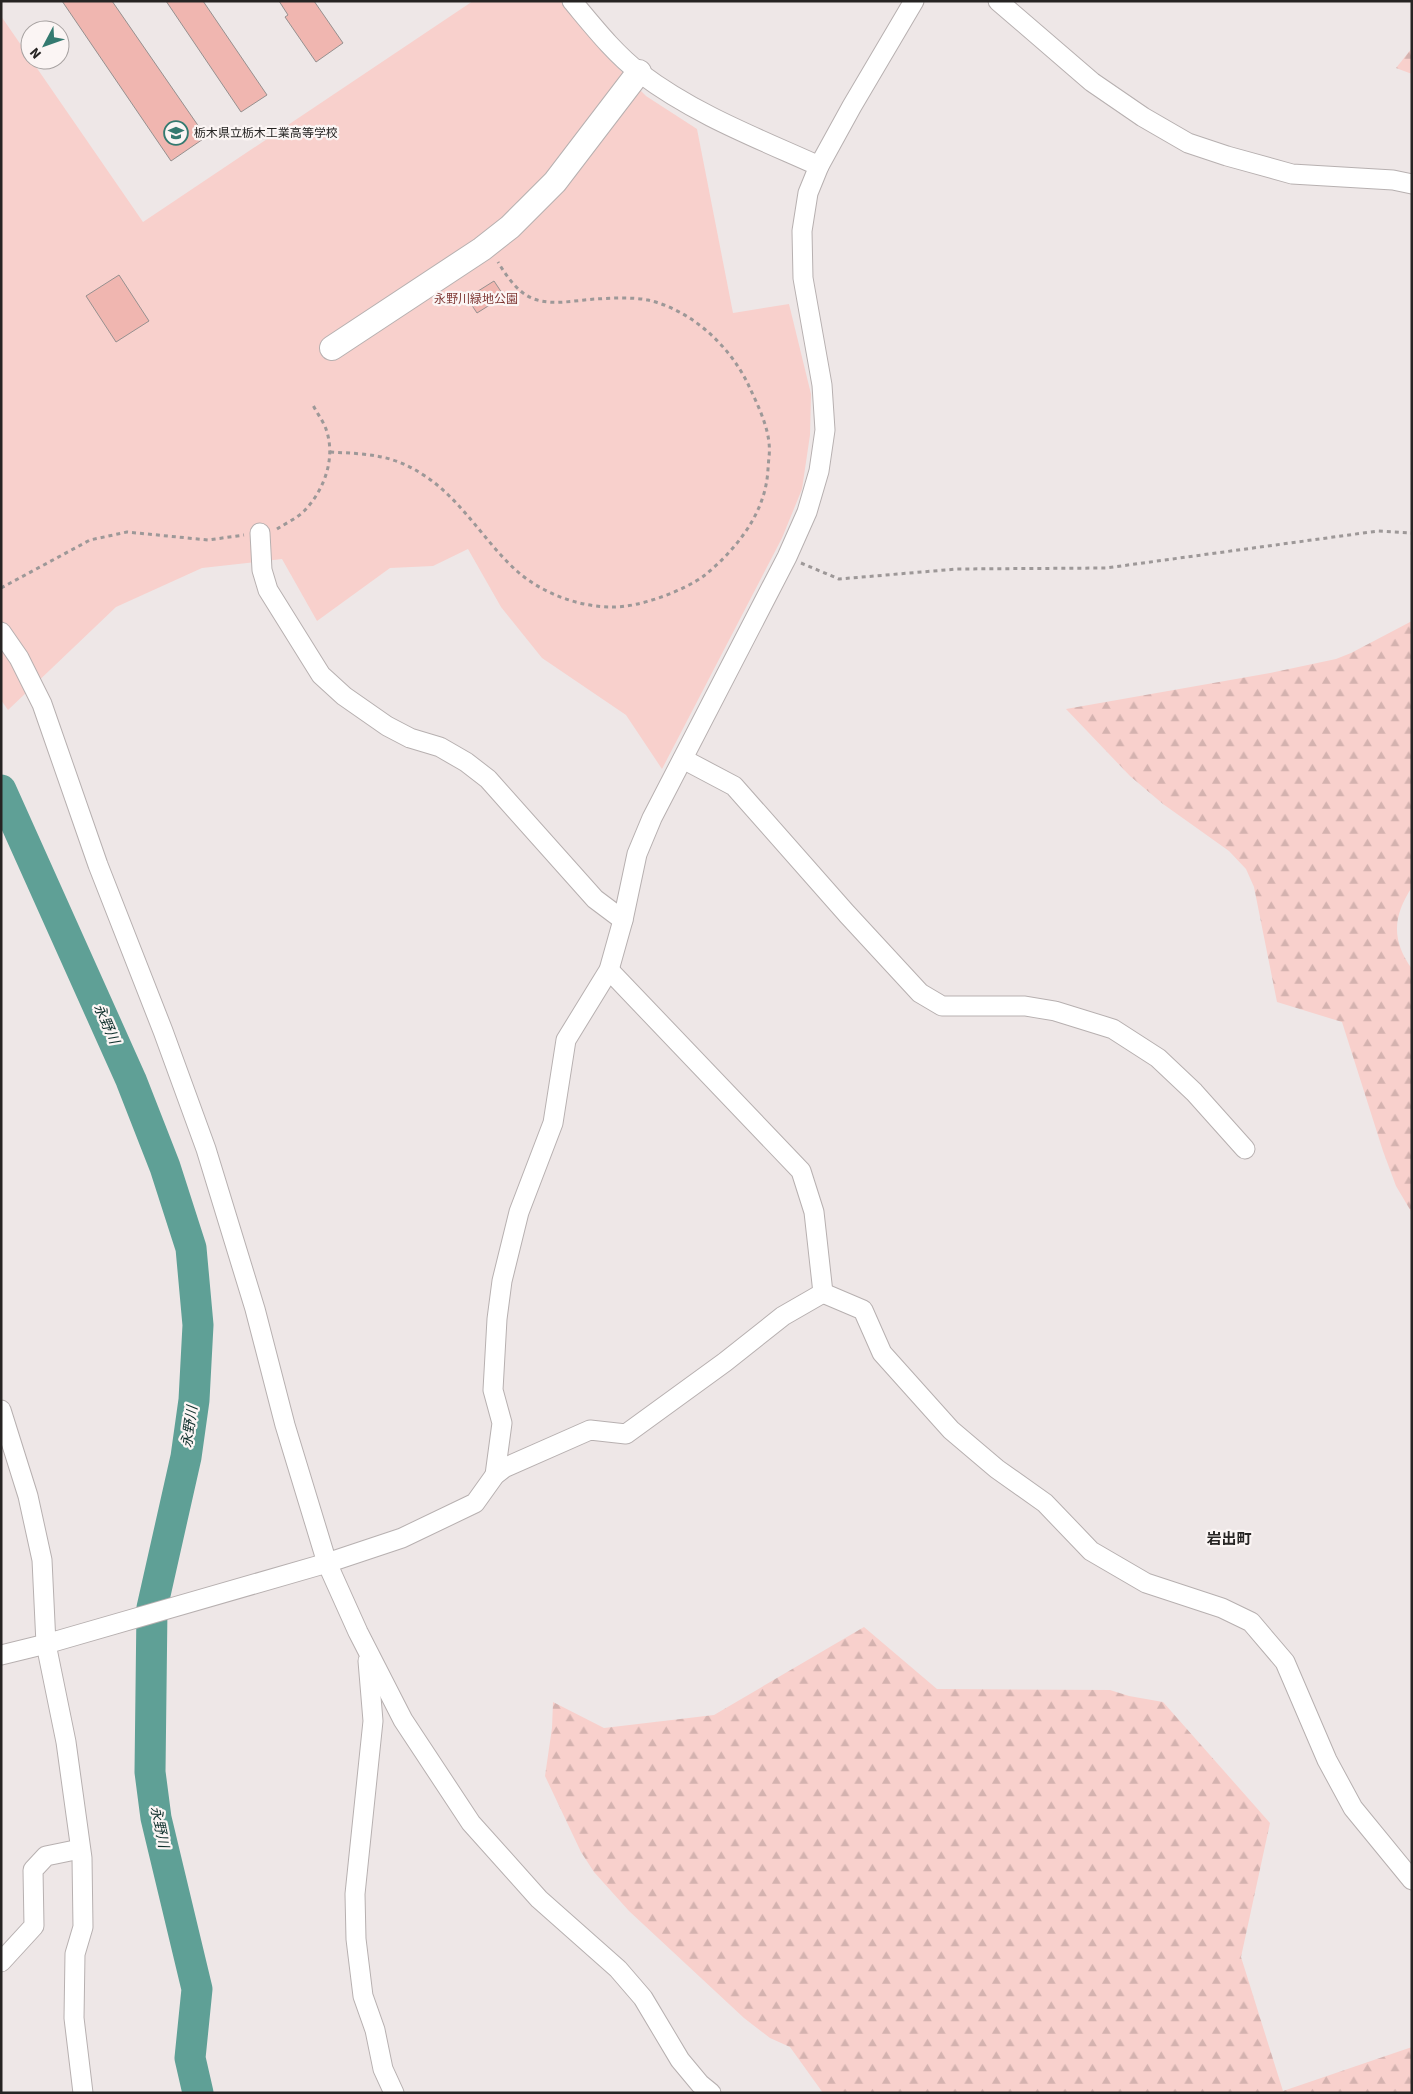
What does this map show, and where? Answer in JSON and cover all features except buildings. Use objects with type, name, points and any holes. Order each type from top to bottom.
[{"type":"street","points":[[572,1],[590,23],[639,72],[699,112],[819,166]]},
{"type":"street","points":[[495,1475],[502,1423],[493,1390],[497,1320],[502,1281],[519,1212],[553,1123],[566,1040],[609,970],[623,920],[637,854],[652,818],[787,557],[807,512],[819,471],[825,430],[822,385],[803,278],[802,231],[808,193],[819,166],[914,1]]},
{"type":"street","points":[[998,1],[1092,82],[1142,117],[1188,143],[1292,174],[1393,180],[1412,184]]},
{"type":"street","points":[[332,348],[488,244],[510,227],[555,182],[639,72]]},
{"type":"street","points":[[260,533],[262,570],[268,590],[321,675],[344,696],[387,726],[410,738],[440,747],[466,762],[488,779],[595,899],[623,920]]},
{"type":"street","points":[[1,632],[19,658],[42,704],[98,866],[163,1031],[206,1149],[256,1309],[285,1425],[327,1563],[367,1648],[404,1720],[471,1823],[539,1899],[618,1969],[643,1998],[680,2060],[700,2084],[712,2093]]},
{"type":"street","points":[[683,759],[734,786],[920,993],[942,1006],[1025,1006],[1055,1012],[1113,1029],[1158,1058],[1194,1092],[1245,1149]]},
{"type":"street","points":[[609,970],[802,1172],[814,1212],[822,1293]]},
{"type":"street","points":[[1,1655],[46,1644],[327,1563],[402,1538],[475,1503],[495,1475],[504,1468],[590,1430],[626,1434],[725,1362],[783,1316],[822,1293]]},
{"type":"street","points":[[822,1293],[863,1310],[882,1353],[951,1430],[997,1469],[1045,1504],[1091,1551],[1146,1583],[1222,1608],[1250,1622],[1285,1662],[1327,1760],[1353,1808],[1412,1880]]},
{"type":"street","points":[[1,1410],[23,1480],[42,1560],[46,1644],[66,1742],[80,1849],[82,1927],[75,1954],[74,2018],[83,2093]]},
{"type":"street","points":[[367,1648],[374,1721],[355,1894],[356,1939],[363,1996],[375,2030],[383,2069],[394,2093]]},
{"type":"street","points":[[1,1962],[34,1926],[33,1870],[46,1856],[80,1849]]},
{"type":"path","points":[[330,452],[379,455],[402,463],[425,476],[445,492],[519,573],[547,591],[575,602],[612,608],[671,594],[695,582],[720,563],[738,543],[756,513],[766,487],[770,450],[762,414],[746,380],[726,348],[688,316],[648,300],[608,298],[552,303],[533,299],[518,289],[505,274],[488,244]]},
{"type":"path","points":[[1,588],[90,540],[127,532],[208,540],[276,529],[306,510],[330,468],[330,452],[326,429],[313,405]]},
{"type":"path","points":[[787,557],[839,579],[957,569],[1106,568],[1378,531],[1412,533]]},
{"type":"green space","name":"永野川緑地公園","points":[[473,1],[562,1],[607,57],[646,96],[697,129],[733,313],[789,304],[811,394],[810,435],[802,489],[782,538],[662,769],[626,715],[542,658],[501,607],[468,549],[433,566],[390,568],[317,621],[282,559],[202,568],[116,607],[8,710],[1,700],[1,16],[20,44],[20,70],[38,70],[143,222]]},
{"type":"green space","points":[[1412,48],[1412,74],[1396,68]]},
{"type":"green space","points":[[1412,621],[1412,887],[1401,908],[1397,928],[1400,948],[1412,969],[1412,1213],[1396,1186],[1383,1151],[1342,1022],[1277,1002],[1254,887],[1246,869],[1229,851],[1163,804],[1130,776],[1066,709],[1270,673],[1336,659]]},
{"type":"green space","points":[[864,1627],[937,1689],[1110,1690],[1129,1696],[1163,1702],[1270,1823],[1241,1957],[1283,2091],[1412,2047],[1412,2093],[823,2093],[790,2047],[770,2038],[744,2018],[629,1911],[594,1872],[581,1852],[545,1776],[552,1728],[553,1702],[604,1728],[714,1715]]},
{"type":"waterway","name":"永野川","points":[[1,790],[131,1080],[165,1167],[191,1248],[198,1325],[194,1400],[186,1457],[152,1608],[150,1772],[156,1818],[197,1989],[190,2058],[198,2093]]},
{"type":"place","name":"栃木県立栃木工業高等学校","points":[[176,133]]},
{"type":"district","name":"岩出町","points":[[1229,1539]]}]
